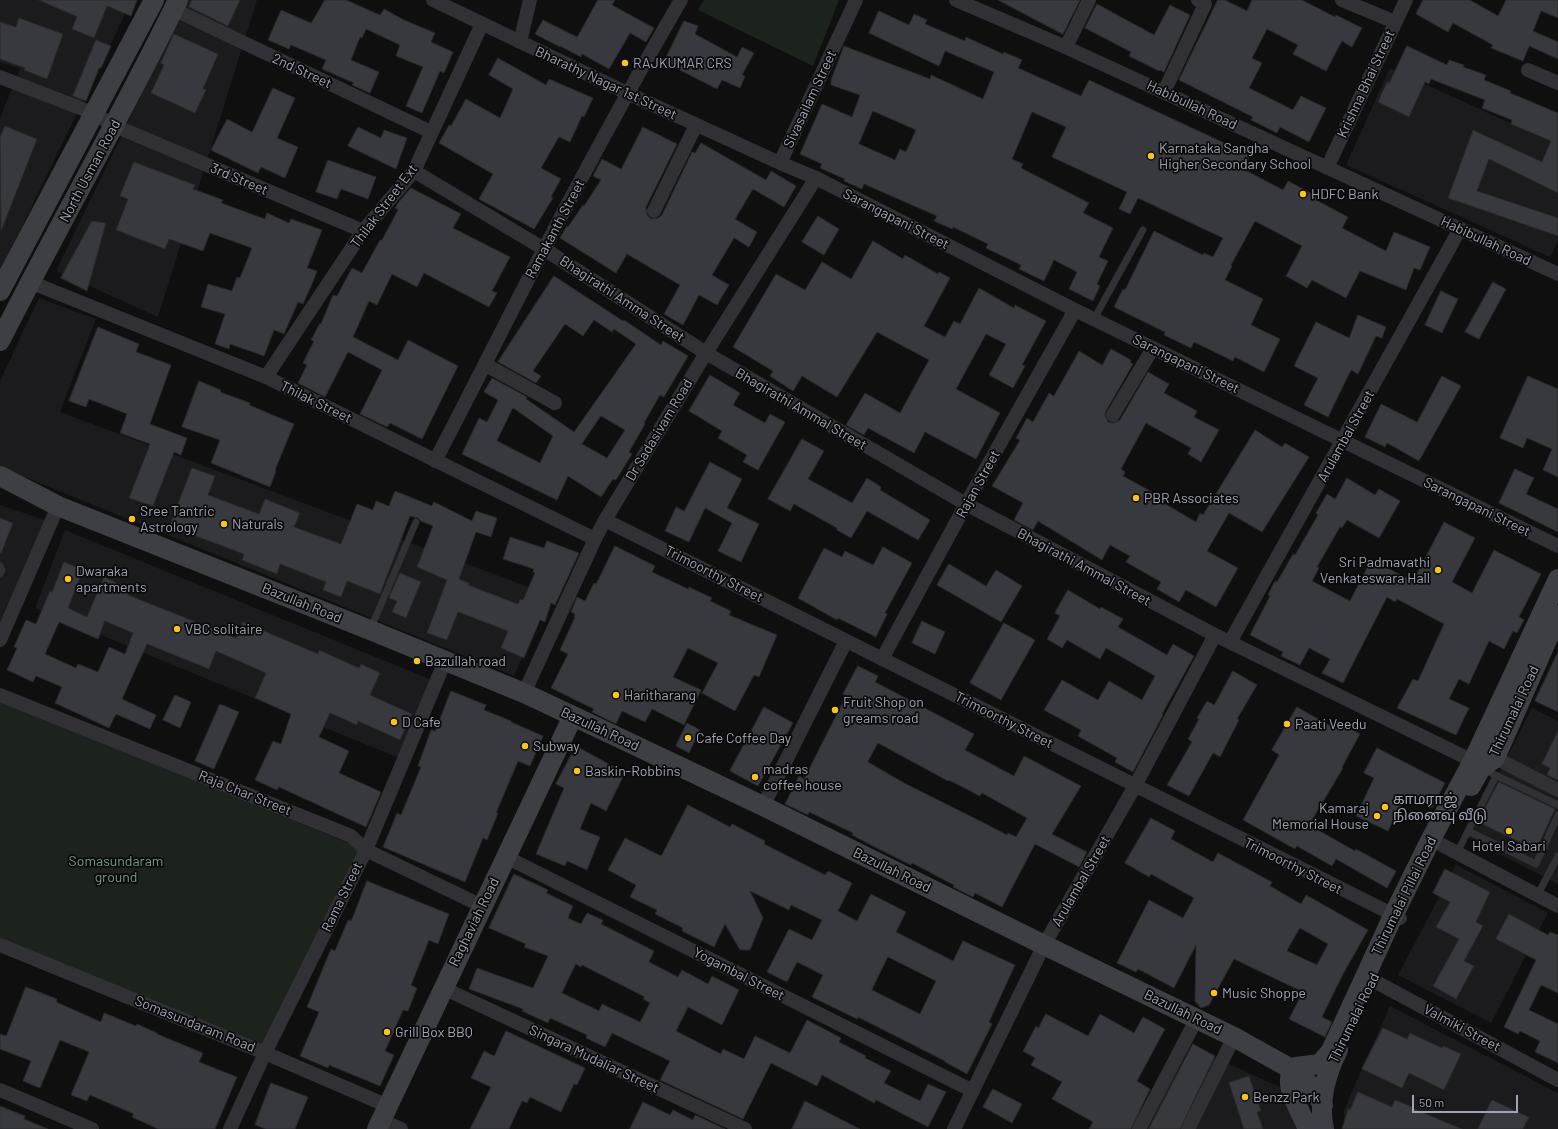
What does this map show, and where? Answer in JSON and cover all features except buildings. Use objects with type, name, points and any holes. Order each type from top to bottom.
[{"type":"main road","name":"North Usman Road","points":[[2,283],[154,0]]},
{"type":"main road","name":"North Usman Road","points":[[0,340],[115,126],[176,5]]},
{"type":"main road","name":"Bazullah Road","points":[[0,476],[58,506],[524,693],[763,806],[1044,945],[1197,1018],[1293,1070]]},
{"type":"main road","name":"Thirumalai Pillai Road","points":[[1293,1070],[1296,1067],[1320,1064],[1331,1051],[1398,918],[1431,840],[1486,766],[1558,579]]},
{"type":"main road","name":"Thirumalai Road","points":[[1398,918],[1449,849],[1486,766],[1558,615]]},
{"type":"main road","name":"Raghaviah Road","points":[[382,1118],[573,716]]},
{"type":"main road","name":"Thirumalai Road","points":[[1324,1129],[1322,1121],[1324,1086],[1330,1064],[1369,978]]},
{"type":"main road","points":[[1293,1070],[1311,1074],[1321,1074],[1330,1064]]},
{"type":"main road","points":[[1293,1070],[1310,1085],[1323,1105]]},
{"type":"main road","points":[[1293,1070],[1289,1076],[1290,1088],[1308,1129]]},
{"type":"street","name":"Bharathy Nagar 1st Street","points":[[433,0],[627,93],[780,163]]},
{"type":"street","points":[[520,42],[530,0]]},
{"type":"street","name":"Ramakanth Street","points":[[435,461],[486,365],[544,249],[627,93],[681,0]]},
{"type":"street","name":"Sivasailam Street","points":[[816,178],[780,163],[856,0]]},
{"type":"street","name":"Habibullah Road","points":[[956,0],[1066,47],[1558,274]]},
{"type":"street","points":[[1066,47],[1089,0]]},
{"type":"street","points":[[1164,92],[1205,4],[1198,0]]},
{"type":"street","points":[[1342,0],[1395,22]]},
{"type":"street","name":"Krishna Bhai Street","points":[[1327,168],[1406,0]]},
{"type":"street","name":"2nd Street","points":[[176,5],[431,132]]},
{"type":"street","name":"Thilak Street Ext","points":[[266,377],[364,231],[414,171],[482,24]]},
{"type":"street","points":[[1528,70],[1558,83]]},
{"type":"street","name":"3rd Street","points":[[0,77],[93,112],[115,126],[364,231]]},
{"type":"street","points":[[654,211],[696,125]]},
{"type":"street","name":"Bhagirathi Amma Street","points":[[414,171],[544,249],[706,354]]},
{"type":"street","name":"Sarangapani Street","points":[[816,178],[1075,310],[1558,546]]},
{"type":"street","name":"Dr Sadasivam Road","points":[[524,693],[605,520],[706,354],[816,178]]},
{"type":"street","name":"Arulambal Street","points":[[1230,642],[1460,229]]},
{"type":"street","name":"Thilak Street","points":[[30,282],[266,377],[595,539]]},
{"type":"street","name":"Rajan Street","points":[[882,659],[966,504],[1075,310]]},
{"type":"street","points":[[1113,415],[1153,348]]},
{"type":"street","name":"Bhagirathi Ammal Street","points":[[706,354],[966,504],[1214,635],[1486,766],[1558,790]]},
{"type":"street","points":[[486,365],[556,403]]},
{"type":"street","points":[[0,640],[58,506]]},
{"type":"street","name":"Trimoorthy Street","points":[[605,520],[1398,918]]},
{"type":"street","name":"Arulambal Street","points":[[954,1129],[1044,945],[1135,786],[1214,635]]},
{"type":"street","points":[[763,806],[846,641]]},
{"type":"street","name":"Rama Street","points":[[230,1129],[265,1053],[366,850],[445,661]]},
{"type":"street","name":"Raja Char Street","points":[[0,696],[351,836],[366,850],[482,906]]},
{"type":"street","points":[[1449,849],[1558,906]]},
{"type":"street","name":"Yogambal Street","points":[[506,857],[973,1091]]},
{"type":"street","name":"Somasundaram Road","points":[[0,945],[265,1053],[401,1129]]},
{"type":"street","name":"Valmiki Street","points":[[1369,978],[1558,1080]]},
{"type":"street","name":"Singara Mudaliar Street","points":[[443,988],[745,1129]]},
{"type":"street","points":[[1139,1129],[1197,1018]]},
{"type":"street","points":[[1188,1129],[1234,1037]]},
{"type":"street","points":[[0,1090],[92,1129]]},
{"type":"lane","points":[[1094,319],[1143,230]]},
{"type":"lane","points":[[370,630],[416,522]]},
{"type":"lane","points":[[0,566],[2,570],[0,574]]},
{"type":"lane","points":[[1449,849],[1468,831],[1486,766],[1558,805]]},
{"type":"lane","points":[[1468,831],[1536,864],[1558,815]]},
{"type":"lane","points":[[1537,896],[1558,856]]},
{"type":"shaded area","points":[[0,0],[132,0],[0,272],[0,118],[20,69],[0,62]]},
{"type":"shaded area","points":[[187,0],[257,0],[158,317],[56,271]]},
{"type":"shaded area","points":[[1390,68],[1558,145],[1558,241],[1550,257],[1346,165]]},
{"type":"shaded area","points":[[39,298],[96,319],[60,412],[550,595],[514,676],[0,467],[0,381]]},
{"type":"shaded area","points":[[0,505],[45,520],[0,623]]},
{"type":"shaded area","points":[[65,530],[434,681],[401,759],[35,608]]},
{"type":"shaded area","points":[[1532,708],[1558,721],[1558,884],[1467,837]]},
{"type":"shaded area","points":[[1456,865],[1548,913],[1491,1023],[1398,975]]},
{"type":"shaded area","points":[[1390,1006],[1558,1093],[1558,1129],[1345,1129],[1344,1110]]},
{"type":"shaded area","points":[[1191,1047],[1284,1089],[1306,1129],[1144,1129]]},
{"type":"green space","points":[[704,0],[839,0],[813,66],[698,10]]},
{"type":"green space","name":"Somasundaram ground","points":[[0,701],[363,849],[271,1052],[0,943]]},
{"type":"place","name":"RAJKUMAR CRS","points":[[625,63]]},
{"type":"place","name":"Karnataka Sangha Higher Secondary School","points":[[1151,156]]},
{"type":"place","name":"HDFC Bank","points":[[1303,194]]},
{"type":"place","name":"PBR Associates","points":[[1136,498]]},
{"type":"place","name":"Sree Tantric Astrology","points":[[132,519]]},
{"type":"place","name":"Naturals","points":[[224,524]]},
{"type":"place","name":"Sri Padmavathi Venkateswara Hall","points":[[1438,570]]},
{"type":"place","name":"Dwaraka apartments","points":[[68,579]]},
{"type":"place","name":"VBC solitaire","points":[[177,629]]},
{"type":"place","name":"Bazullah road","points":[[417,661]]},
{"type":"place","name":"Haritharang","points":[[616,695]]},
{"type":"place","name":"Fruit Shop on greams road","points":[[835,710]]},
{"type":"place","name":"D Cafe","points":[[394,722]]},
{"type":"place","name":"Paati Veedu","points":[[1287,724]]},
{"type":"place","name":"Cafe Coffee Day","points":[[688,738]]},
{"type":"place","name":"Subway","points":[[525,746]]},
{"type":"place","name":"Baskin-Robbins","points":[[577,771]]},
{"type":"place","name":"madras coffee house","points":[[755,777]]},
{"type":"place","name":"காமராஜ் நினைவு வீடு","points":[[1385,807]]},
{"type":"place","name":"Kamaraj Memorial House","points":[[1377,816]]},
{"type":"place","name":"Hotel Sabari","points":[[1509,831]]},
{"type":"place","name":"Music Shoppe","points":[[1214,993]]},
{"type":"place","name":"Grill Box BBQ","points":[[387,1032]]},
{"type":"place","name":"Benzz Park","points":[[1245,1097]]}]
